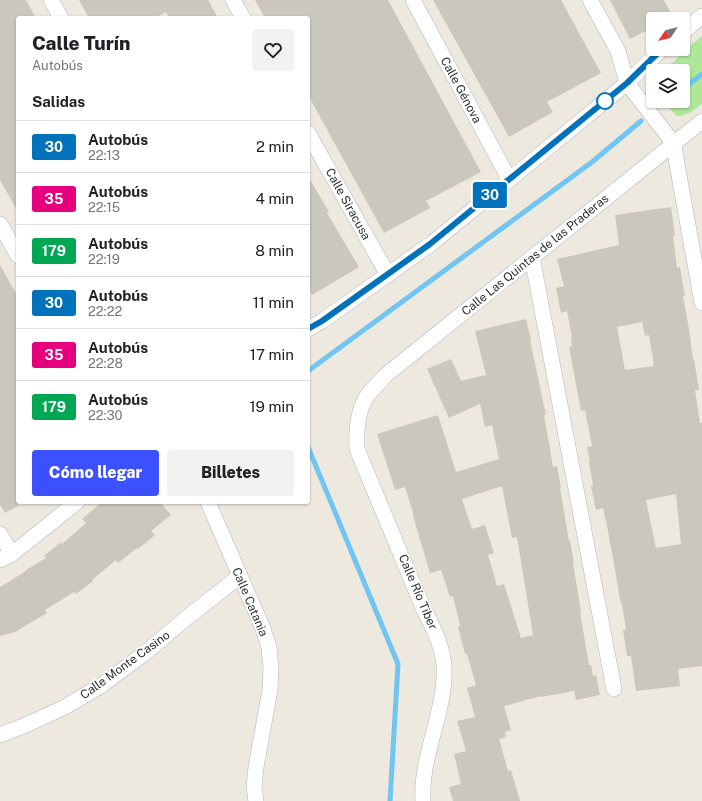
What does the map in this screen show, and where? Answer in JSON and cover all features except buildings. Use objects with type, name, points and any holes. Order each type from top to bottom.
[{"type":"street","points":[[51,0],[61,16]]},
{"type":"street","points":[[233,0],[242,16]]},
{"type":"street","name":"Calle Génova","points":[[413,0],[509,179]]},
{"type":"street","points":[[590,0],[618,51],[627,83],[674,144],[702,303]]},
{"type":"street","points":[[690,26],[702,16]]},
{"type":"street","points":[[310,328],[388,275],[430,244],[627,83],[655,56]]},
{"type":"street","name":"Calle Las Quintas de las Praderas","points":[[370,392],[386,375],[702,121]]},
{"type":"street","name":"Calle Siracusa","points":[[310,137],[388,275]]},
{"type":"street","points":[[0,224],[16,252]]},
{"type":"street","points":[[532,258],[614,689]]},
{"type":"street","name":"Calle Río Tiber","points":[[370,392],[362,406],[359,416],[356,437],[357,449],[424,610],[434,630],[442,651],[444,664],[444,679],[440,702],[425,767],[423,801]]},
{"type":"street","points":[[0,534],[6,557],[74,504]]},
{"type":"street","name":"Calle Catania","points":[[209,504],[262,626],[269,647],[271,669],[269,697],[256,767],[254,787],[256,801]]},
{"type":"street","name":"Calle Monte Casino","points":[[0,734],[26,725],[65,707],[102,685],[145,653],[240,576]]},
{"type":"green space","points":[[702,36],[702,104],[687,114],[677,116],[669,108],[690,108],[690,64],[671,64],[680,56],[690,56],[690,46]]},
{"type":"waterway","points":[[690,83],[702,74]]},
{"type":"waterway","points":[[310,370],[592,162],[641,121]]},
{"type":"waterway","points":[[310,452],[398,664],[390,801]]},
{"type":"bus line","name":"30","points":[[310,328],[388,275],[430,244],[627,83],[654,56]]}]
